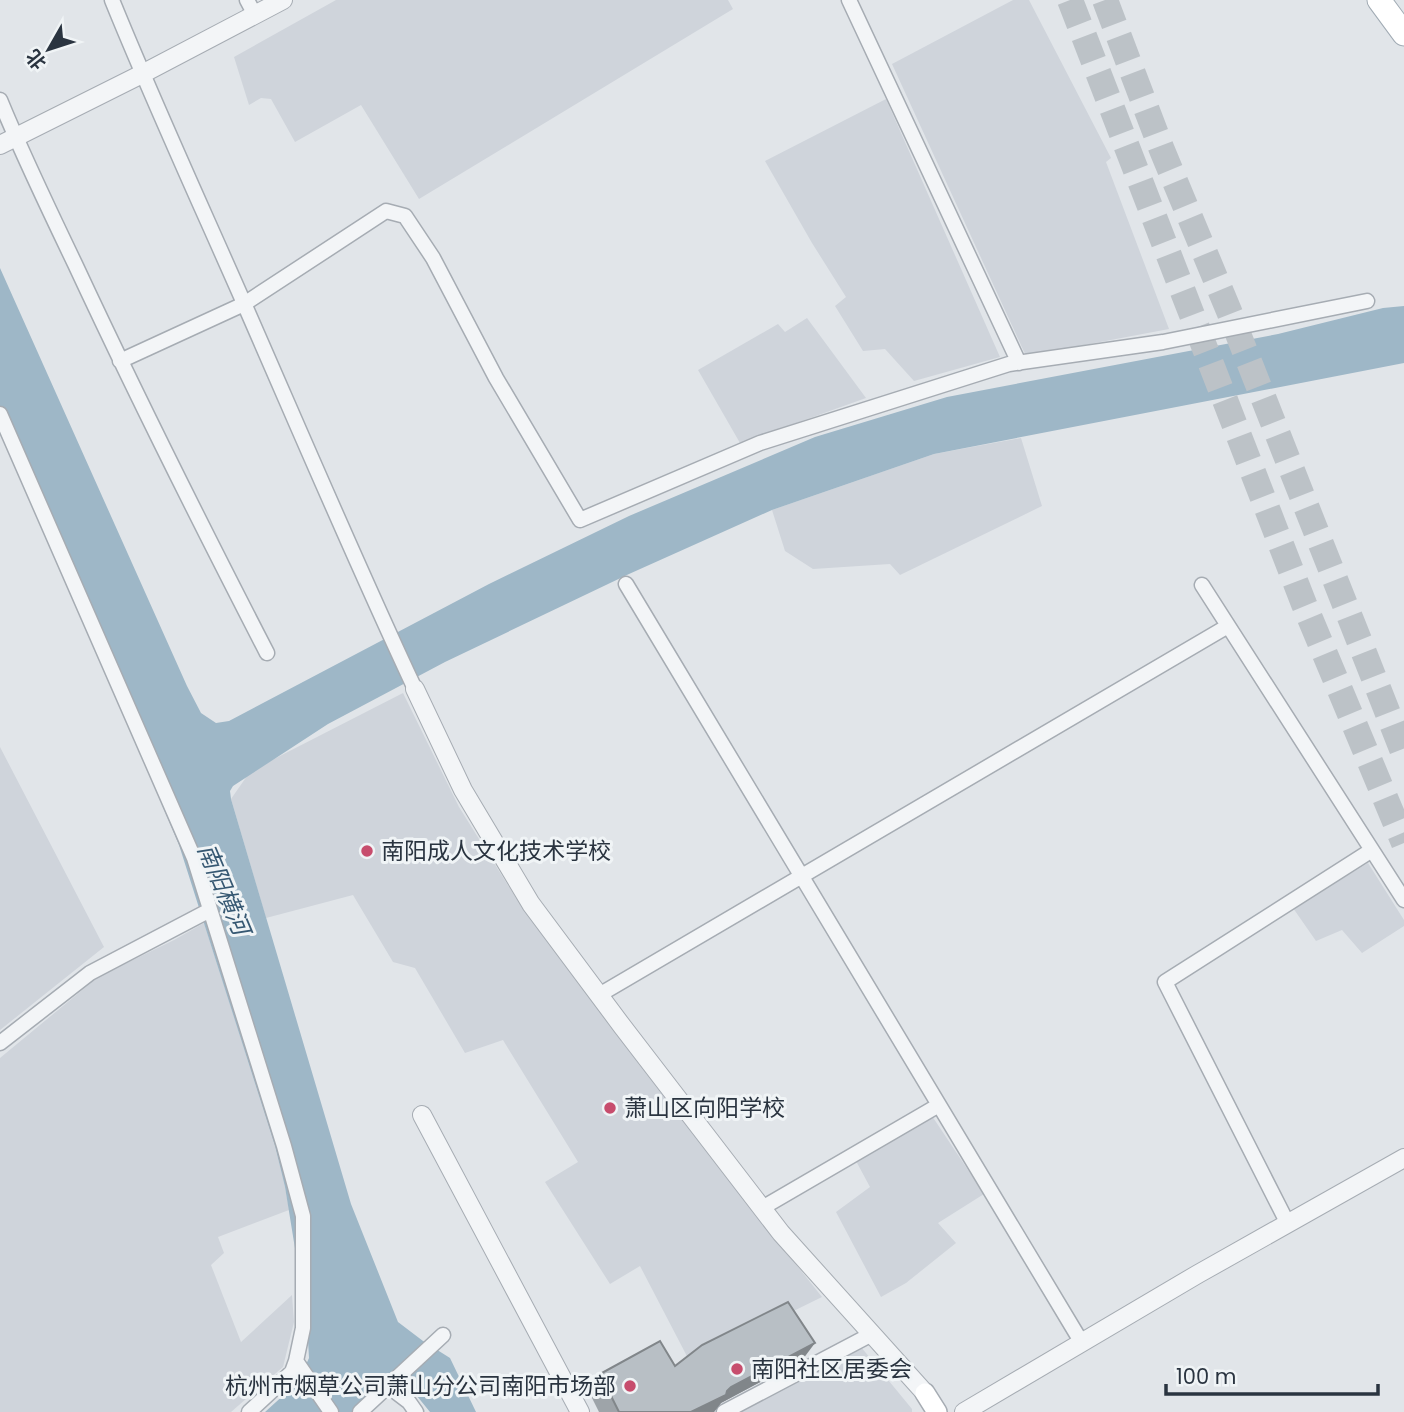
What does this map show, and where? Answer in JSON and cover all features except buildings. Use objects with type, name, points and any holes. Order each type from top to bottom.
[{"type":"main road","points":[[1379,0],[1404,34]]},
{"type":"main road","points":[[925,1393],[937,1412]]},
{"type":"street","points":[[112,0],[343,534],[463,790],[531,904],[781,1233],[925,1393]]},
{"type":"street","points":[[8,142],[142,74],[251,8],[283,0]]},
{"type":"street","points":[[849,0],[1018,363]]},
{"type":"street","points":[[0,100],[8,142],[267,653]]},
{"type":"street","points":[[120,361],[244,304],[386,211],[405,216],[433,258],[496,379],[580,520],[760,443],[1009,364],[1163,342],[1367,301]]},
{"type":"street","points":[[0,414],[194,859],[284,1146],[303,1216],[303,1328],[296,1361],[292,1372],[248,1412]]},
{"type":"street","points":[[626,584],[1082,1343]]},
{"type":"street","points":[[1202,585],[1404,900]]},
{"type":"street","points":[[599,995],[1228,626]]},
{"type":"street","points":[[1288,1224],[1165,982],[1372,850]]},
{"type":"street","points":[[0,1043],[90,973],[210,910]]},
{"type":"street","points":[[762,1208],[939,1105]]},
{"type":"street","points":[[422,1115],[580,1412]]},
{"type":"street","points":[[964,1412],[1404,1158]]},
{"type":"street","points":[[724,1412],[872,1334]]},
{"type":"street","points":[[365,1408],[443,1335]]},
{"type":"street","points":[[296,1361],[331,1412]]},
{"type":"street","points":[[388,1386],[409,1402],[416,1412]]},
{"type":"shaded area","points":[[336,0],[728,0],[733,9],[419,199],[361,105],[295,142],[271,99],[261,98],[249,105],[234,57]]},
{"type":"shaded area","points":[[1013,0],[1029,0],[1111,158],[1106,162],[1169,329],[1026,356],[892,64]]},
{"type":"shaded area","points":[[886,99],[1000,357],[914,381],[885,349],[863,351],[835,306],[846,297],[765,161]]},
{"type":"shaded area","points":[[807,318],[866,398],[740,443],[698,370],[778,324],[785,332]]},
{"type":"shaded area","points":[[1021,438],[1042,506],[900,575],[890,564],[813,569],[785,551],[772,510],[934,454]]},
{"type":"shaded area","points":[[403,693],[459,807],[516,898],[822,1297],[690,1362],[640,1266],[610,1284],[545,1182],[578,1162],[503,1040],[465,1053],[415,968],[393,962],[353,895],[266,918],[231,799],[247,776],[274,759]]},
{"type":"shaded area","points":[[0,747],[104,947],[0,1030]]},
{"type":"shaded area","points":[[1368,863],[1404,920],[1404,926],[1362,953],[1342,930],[1316,941],[1293,908]]},
{"type":"shaded area","points":[[204,923],[275,1146],[289,1210],[218,1237],[224,1253],[211,1265],[241,1342],[292,1295],[294,1322],[283,1367],[231,1412],[0,1412],[0,1058],[98,977]]},
{"type":"shaded area","points":[[932,1116],[984,1194],[938,1223],[956,1243],[906,1283],[881,1297],[836,1212],[870,1187],[856,1161]]},
{"type":"shaded area","points":[[861,1347],[912,1412],[738,1412]]},
{"type":"water","name":"南阳横河","points":[[0,268],[187,686],[201,713],[216,723],[229,721],[489,584],[629,516],[815,437],[947,397],[1278,334],[1383,308],[1404,306],[1404,363],[934,454],[772,510],[629,574],[445,662],[328,724],[233,786],[230,791],[231,799],[351,1204],[398,1322],[450,1358],[476,1412],[430,1412],[408,1385],[383,1388],[359,1412],[265,1412],[298,1382],[309,1358],[307,1322],[285,1187],[275,1146],[179,845],[0,419]]},
{"type":"tunnel","points":[[1070,0],[1304,604],[1404,843]]},
{"type":"tunnel","points":[[1105,0],[1162,150],[1229,311],[1404,754]]},
{"type":"place","name":"南阳成人文化技术学校","points":[[367,851]]},
{"type":"place","name":"萧山区向阳学校","points":[[610,1108]]},
{"type":"place","name":"南阳社区居委会","points":[[737,1369]]},
{"type":"place","name":"杭州市烟草公司萧山分公司南阳市场部","points":[[630,1386]]}]
